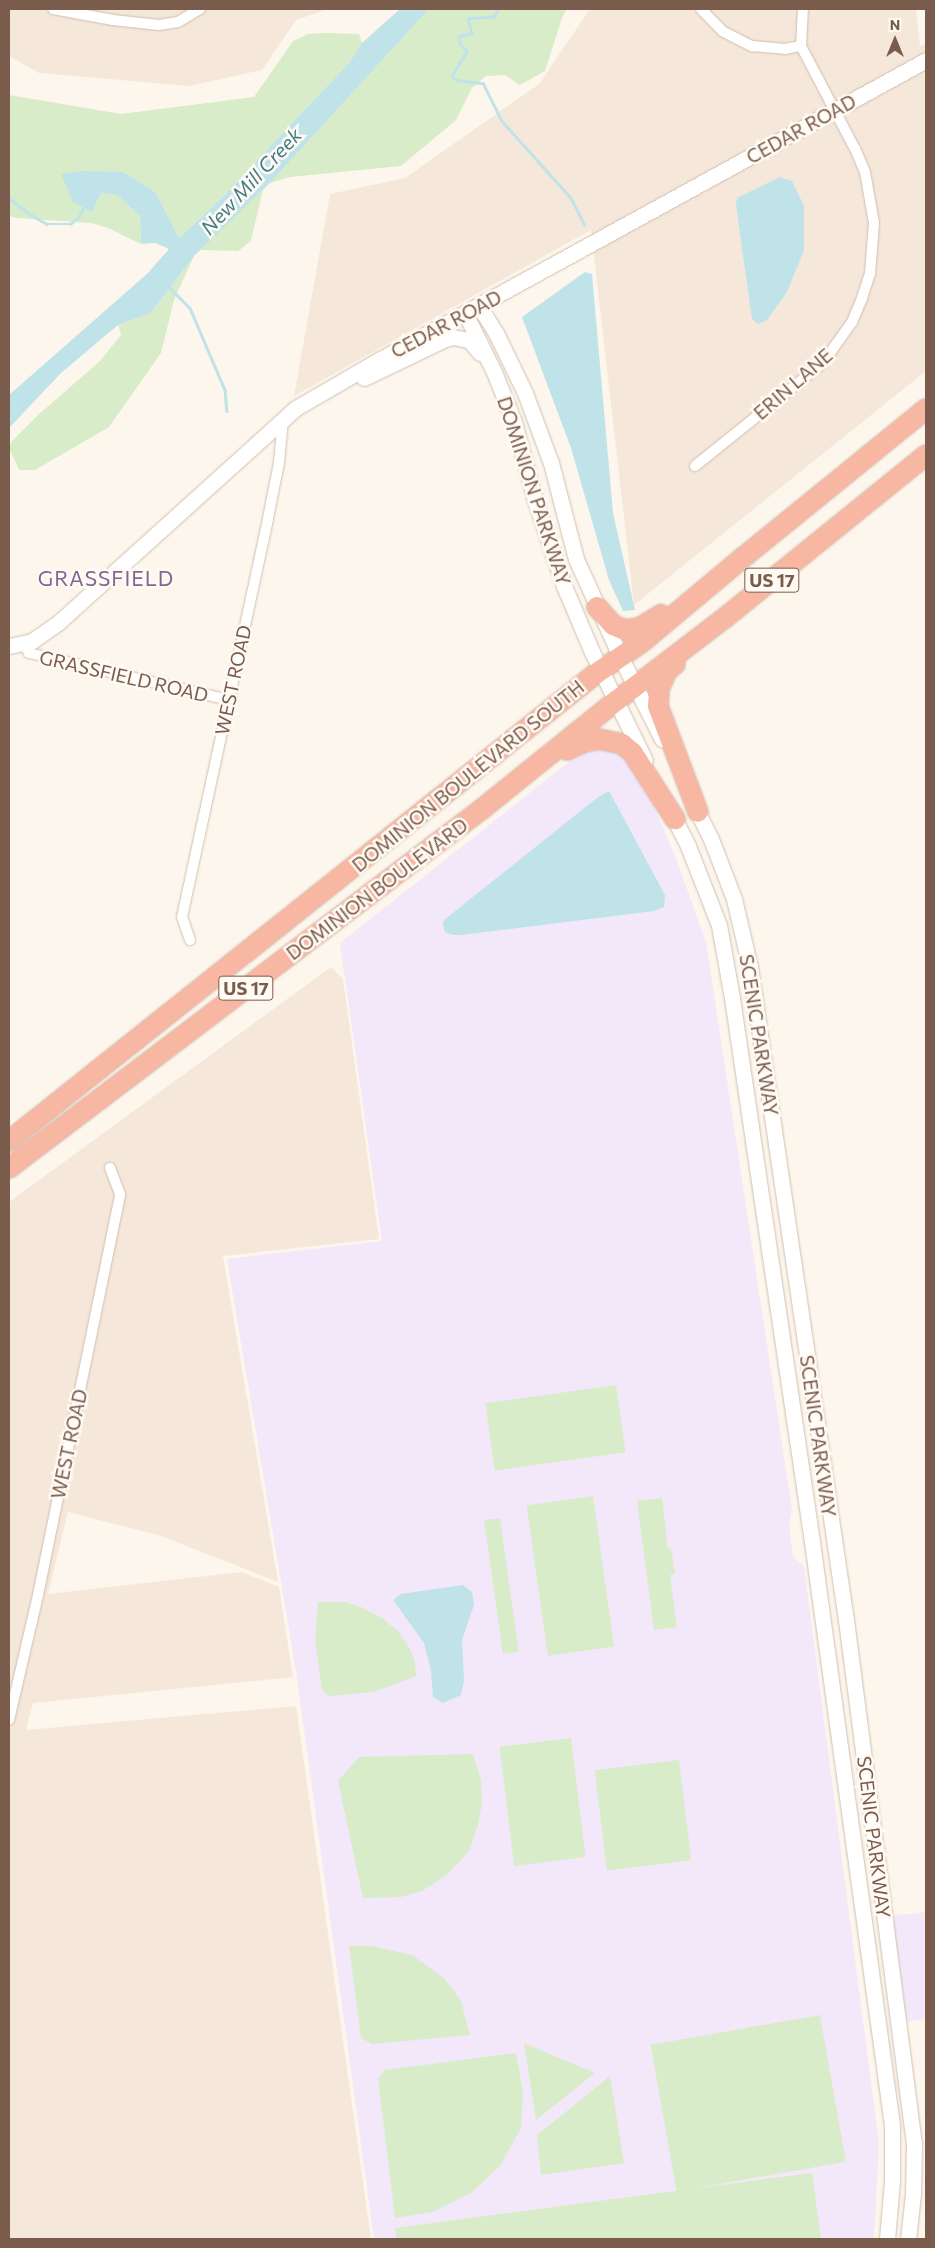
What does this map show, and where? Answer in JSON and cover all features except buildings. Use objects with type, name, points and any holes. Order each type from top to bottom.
[{"type":"highway","name":"DOMINION BOULEVARD SOUTH","points":[[9,1141],[602,669],[621,658],[926,409]]},
{"type":"highway","name":"DOMINION BOULEVARD SOUTH","points":[[482,809],[616,701],[709,631],[926,455]]},
{"type":"highway","points":[[597,607],[613,625],[625,630],[639,628],[716,581]]},
{"type":"highway","points":[[698,812],[663,724],[658,706],[659,689],[667,671],[709,631]]},
{"type":"highway","points":[[507,789],[535,777],[568,749],[584,742],[599,739],[612,740],[622,744],[632,752],[675,819]]},
{"type":"highway","name":"DOMINION BOULEVARD","points":[[9,1168],[482,809]]},
{"type":"highway","points":[[303,907],[321,931]]},
{"type":"street","points":[[53,9],[159,25],[178,22],[200,9]]},
{"type":"street","points":[[702,9],[722,31],[752,46],[785,49],[801,46],[803,9]]},
{"type":"street","name":"ERIN LANE","points":[[695,466],[822,364],[838,344],[862,298],[870,274],[874,248],[874,223],[871,197],[865,172],[855,149],[801,46]]},
{"type":"street","name":"CEDAR ROAD","points":[[16,645],[43,635],[92,594],[304,402],[926,60]]},
{"type":"street","name":"DOMINION PARKWAY","points":[[479,306],[496,332],[526,393],[551,464],[576,559],[621,658]]},
{"type":"street","name":"DOMINION PARKWAY","points":[[465,313],[514,422],[536,500],[564,586],[592,652],[602,669]]},
{"type":"street","points":[[304,402],[383,370],[445,339],[453,337],[470,340],[490,365]]},
{"type":"street","name":"WEST ROAD","points":[[190,940],[182,917],[279,463],[283,419]]},
{"type":"street","name":"GRASSFIELD ROAD","points":[[16,645],[29,654],[229,700]]},
{"type":"street","name":"SCENIC PARKWAY","points":[[621,658],[698,812],[734,900],[748,956],[846,1620],[920,2143],[908,2239]]},
{"type":"street","name":"SCENIC PARKWAY","points":[[602,669],[675,819],[720,925],[812,1542],[892,2125],[887,2239]]},
{"type":"street","name":"WEST ROAD","points":[[9,1714],[45,1560],[120,1194],[110,1168]]},
{"type":"street","points":[[892,2146],[920,2143]]},
{"type":"shaded area","points":[[9,9],[328,9],[296,20],[262,70],[190,86],[39,73],[9,56]]},
{"type":"shaded area","points":[[590,9],[916,9],[920,46],[926,44],[926,371],[634,605],[591,230],[294,396],[330,194],[405,178],[539,84]]},
{"type":"shaded area","points":[[594,742],[609,742],[638,768],[675,856],[706,942],[792,1510],[789,1524],[793,1557],[804,1566],[879,2144],[874,2239],[374,2239],[297,1678],[227,1259],[382,1241],[340,943]]},
{"type":"shaded area","points":[[331,967],[343,979],[379,1239],[223,1256],[278,1582],[161,1536],[68,1512],[48,1594],[242,1572],[279,1587],[293,1677],[33,1703],[26,1730],[296,1706],[371,2239],[9,2239],[9,1202]]},
{"type":"shaded area","points":[[926,1912],[926,2019],[903,2022],[890,1916]]},
{"type":"green space","points":[[429,9],[567,9],[562,18],[545,71],[520,85],[505,75],[486,76],[472,88],[456,120],[401,166],[290,177],[270,183]]},
{"type":"green space","points":[[308,34],[359,34],[362,43],[349,63],[223,197],[179,238],[156,193],[81,171],[92,212],[101,193],[117,195],[140,216],[141,244],[108,228],[91,223],[9,216],[9,95],[121,114],[254,97],[293,41]]},
{"type":"green space","points":[[263,189],[251,241],[238,251],[200,250]]},
{"type":"green space","points":[[194,256],[174,300],[161,353],[109,427],[35,470],[19,470],[9,448],[12,441],[38,415],[99,362],[121,335],[118,325],[151,313]]},
{"type":"green space","points":[[616,1385],[625,1452],[495,1471],[485,1403]]},
{"type":"green space","points":[[593,1496],[614,1647],[548,1656],[527,1505]]},
{"type":"green space","points":[[662,1498],[668,1549],[671,1548],[675,1574],[670,1575],[677,1627],[654,1630],[637,1501]]},
{"type":"green space","points":[[500,1518],[519,1652],[503,1654],[484,1520]]},
{"type":"green space","points":[[318,1602],[346,1602],[361,1607],[382,1618],[399,1632],[410,1649],[415,1662],[416,1676],[374,1692],[329,1696],[322,1690],[315,1639]]},
{"type":"green space","points":[[571,1738],[586,1857],[514,1866],[500,1747]]},
{"type":"green space","points":[[473,1754],[481,1780],[482,1803],[478,1825],[469,1851],[448,1874],[422,1891],[401,1897],[363,1898],[338,1781],[359,1757]]},
{"type":"green space","points":[[679,1760],[691,1860],[607,1871],[595,1770]]},
{"type":"green space","points":[[349,1946],[371,1946],[412,1955],[445,1979],[461,2001],[470,2035],[372,2044],[361,2038]]},
{"type":"green space","points":[[820,2015],[846,2162],[676,2192],[651,2045]]},
{"type":"green space","points":[[524,2043],[595,2073],[536,2120]]},
{"type":"green space","points":[[516,2053],[523,2092],[521,2128],[500,2166],[471,2193],[432,2212],[395,2218],[378,2079],[385,2070]]},
{"type":"green space","points":[[610,2076],[624,2163],[541,2175],[537,2135]]},
{"type":"green space","points":[[812,2173],[821,2239],[397,2239],[395,2228]]},
{"type":"water","points":[[400,9],[429,9],[270,183],[194,256],[151,313],[118,325],[61,373],[9,428],[9,395],[148,273],[169,249],[155,243],[141,244],[140,216],[117,195],[101,193],[92,212],[73,202],[61,174],[81,171],[123,172],[156,193],[179,238],[223,197],[349,63],[362,43]]},
{"type":"water","points":[[780,177],[792,181],[804,206],[804,250],[787,292],[767,320],[758,324],[752,319],[736,205],[737,198]]},
{"type":"water","points":[[585,272],[592,274],[613,513],[635,610],[623,611],[609,580],[571,448],[522,317]]},
{"type":"water","points":[[609,791],[665,895],[664,907],[654,911],[461,935],[445,932],[444,920],[598,797]]},
{"type":"water","points":[[463,1585],[472,1592],[474,1605],[462,1640],[464,1681],[461,1695],[443,1703],[433,1697],[431,1670],[424,1643],[393,1600],[401,1594]]},
{"type":"waterway","points":[[499,9],[494,17],[468,19],[472,33],[459,37],[460,43],[467,52],[452,76],[457,80],[483,83],[502,121],[571,198],[585,225]]},
{"type":"waterway","name":"New Mill Creek","points":[[9,198],[28,213],[47,224],[70,224],[78,218],[85,205]]},
{"type":"waterway","points":[[168,286],[190,308],[225,390],[227,411]]},
{"type":"district","name":"GRASSFIELD","points":[[106,578]]}]
